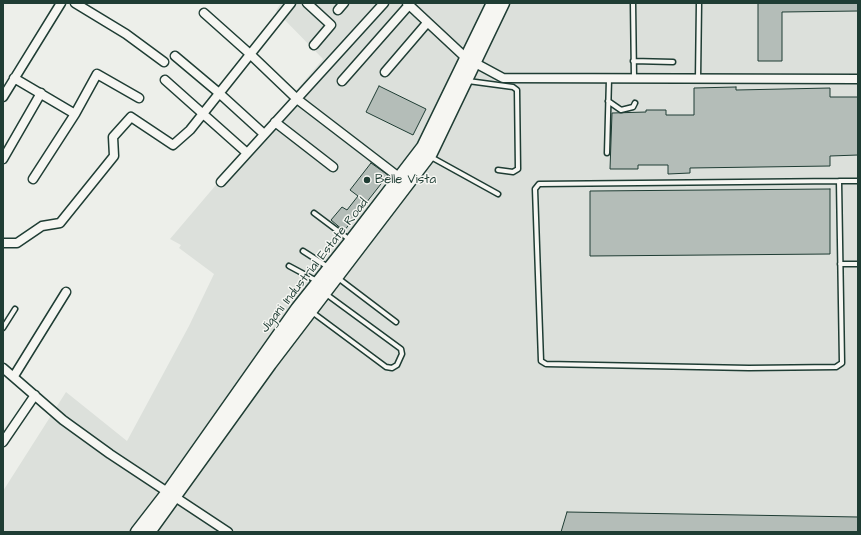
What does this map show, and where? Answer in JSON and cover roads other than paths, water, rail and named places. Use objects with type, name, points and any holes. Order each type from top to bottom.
[{"type":"main road","name":"Jigani Industrial Estate Road","points":[[137,532],[172,494],[310,311],[321,288],[333,272],[429,156],[466,80],[470,60],[493,3]]},
{"type":"main road","name":"Jigani Industrial Estate Road","points":[[333,272],[351,241],[423,147],[503,3]]},
{"type":"main road","name":"Jigani Industrial Estate Road","points":[[152,531],[172,494],[297,309],[321,288]]},
{"type":"street","points":[[3,97],[61,3]]},
{"type":"street","points":[[75,3],[126,34],[164,62]]},
{"type":"street","points":[[3,244],[17,243],[42,226],[60,223],[114,156],[113,137],[131,117],[173,145],[190,130],[291,3]]},
{"type":"street","points":[[307,3],[331,25],[314,45]]},
{"type":"street","points":[[338,10],[344,3]]},
{"type":"street","points":[[220,182],[384,3]]},
{"type":"street","points":[[418,3],[418,14]]},
{"type":"street","points":[[342,81],[408,4],[427,23],[470,60],[503,78],[858,79]]},
{"type":"street","points":[[204,13],[250,54],[296,99],[400,178]]},
{"type":"street","points":[[385,72],[427,23]]},
{"type":"street","points":[[175,56],[264,134]]},
{"type":"street","points":[[33,178],[75,114],[98,74],[139,98]]},
{"type":"street","points":[[14,78],[75,114]]},
{"type":"street","points":[[166,80],[247,153]]},
{"type":"street","points":[[3,159],[41,93]]},
{"type":"street","points":[[276,122],[333,168]]},
{"type":"street","points":[[14,376],[66,292]]},
{"type":"street","points":[[3,368],[63,420],[110,454],[228,532]]},
{"type":"street","points":[[3,442],[35,395]]},
{"type":"lane","points":[[633,3],[634,78]]},
{"type":"lane","points":[[698,78],[699,3]]},
{"type":"lane","points":[[633,62],[673,62]]},
{"type":"lane","points":[[513,78],[513,87]]},
{"type":"lane","points":[[607,153],[609,78]]},
{"type":"lane","points":[[466,80],[513,87],[517,90],[518,169],[514,172],[498,170]]},
{"type":"lane","points":[[608,101],[616,108],[622,110],[633,107],[635,103]]},
{"type":"lane","points":[[429,156],[498,194]]},
{"type":"lane","points":[[839,181],[842,363],[836,367],[749,368],[546,364],[541,361],[535,189],[539,184],[839,181],[858,181]]},
{"type":"lane","points":[[314,213],[351,241]]},
{"type":"lane","points":[[303,251],[333,272],[396,322]]},
{"type":"lane","points":[[840,264],[858,264]]},
{"type":"lane","points":[[289,266],[321,288],[401,349],[402,354],[397,365],[392,368],[386,367],[310,311]]},
{"type":"lane","points":[[3,328],[15,309]]},
{"type":"place","name":"Belle Vista","points":[[367,180]]}]
